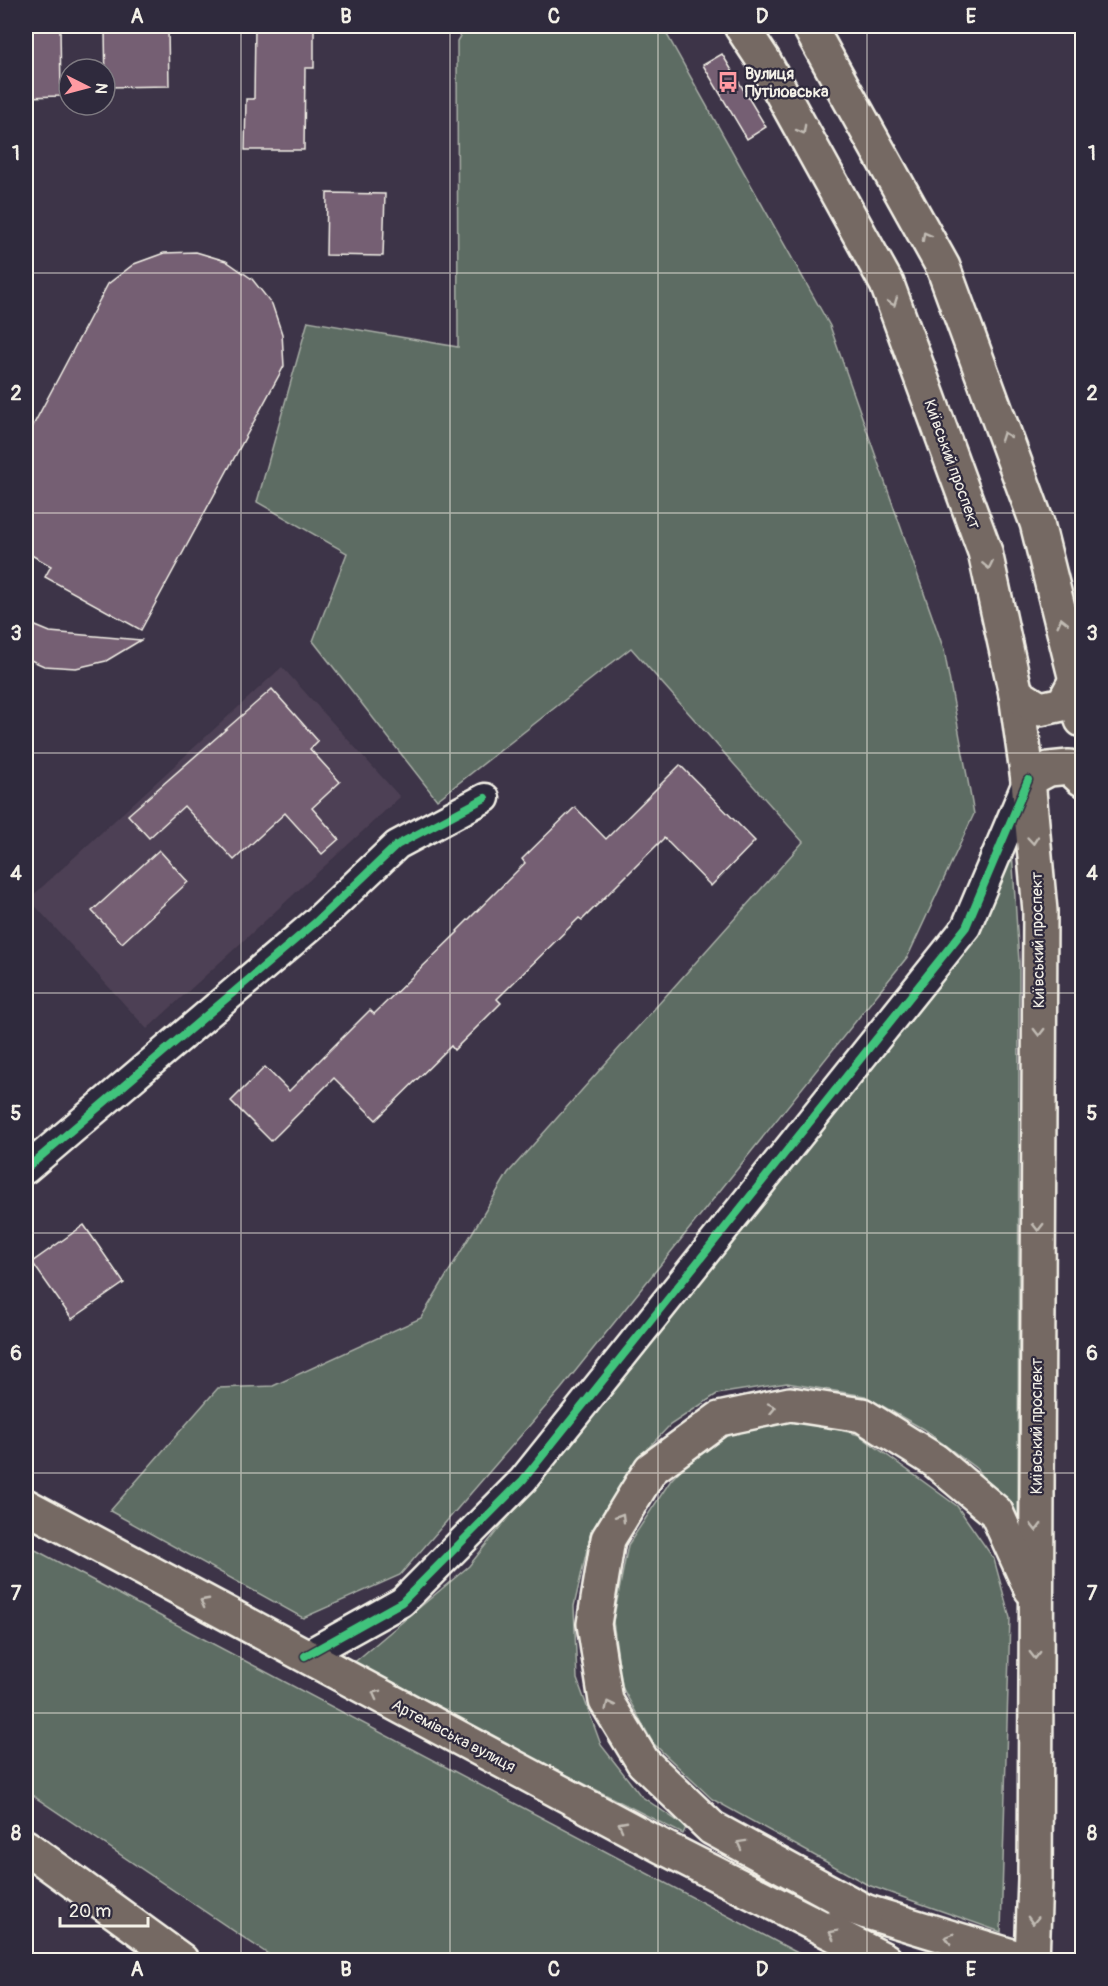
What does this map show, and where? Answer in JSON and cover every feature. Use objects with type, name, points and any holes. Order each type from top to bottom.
[{"type":"main road","name":"Київський проспект","points":[[741,26],[769,71],[887,285],[985,552],[1016,694],[1028,780],[1040,911],[1035,1879],[1032,1960]]},
{"type":"main road","points":[[809,26],[943,267],[1037,523],[1076,680],[1083,720]]},
{"type":"main road","points":[[1016,694],[1040,708],[1063,704],[1076,680]]},
{"type":"main road","points":[[1028,780],[1048,769],[1070,768],[1083,779]]},
{"type":"main road","points":[[866,1912],[712,1828],[643,1762],[606,1701],[594,1624],[608,1539],[651,1469],[719,1419],[790,1404],[862,1415],[934,1460],[996,1512],[1035,1597]]},
{"type":"main road","name":"Артемівська вулиця","points":[[26,1506],[663,1846],[885,1960]]},
{"type":"main road","points":[[663,1846],[866,1912],[1025,1960]]},
{"type":"main road","points":[[26,1847],[181,1960]]},
{"type":"street","points":[[305,1656],[402,1602],[523,1480],[966,927],[1028,780]]},
{"type":"street","points":[[26,1169],[316,922],[397,845],[485,798]]},
{"type":"shaded area","points":[[282,667],[400,797],[147,1029],[29,899]]},
{"type":"green space","points":[[466,26],[660,26],[666,33],[830,326],[944,650],[974,814],[908,956],[561,1389],[400,1575],[303,1618],[110,1511],[218,1388],[273,1386],[421,1318],[508,1173],[803,842],[631,648],[437,800],[313,641],[347,553],[257,502],[308,321],[458,347],[457,41]]},
{"type":"green space","points":[[1012,850],[1019,962],[1018,1538],[977,1469],[923,1429],[865,1396],[787,1383],[717,1394],[670,1425],[635,1462],[591,1532],[574,1606],[577,1679],[601,1745],[641,1796],[686,1827],[683,1834],[351,1665],[469,1566],[972,934]]},
{"type":"green space","points":[[807,1421],[859,1435],[957,1506],[994,1559],[1010,1618],[1001,1932],[868,1885],[712,1799],[653,1743],[622,1687],[613,1621],[628,1545],[671,1480],[701,1448],[749,1423]]},
{"type":"green space","points":[[26,1545],[811,1960],[277,1960],[26,1791]]},
{"type":"building","points":[[255,26],[314,26],[314,68],[305,68],[304,150],[245,150],[246,99],[254,99]]},
{"type":"building","points":[[26,27],[60,27],[57,96],[26,97]]},
{"type":"building","points":[[168,30],[169,86],[117,87],[117,57],[105,57],[105,31]]},
{"type":"building","points":[[722,54],[766,127],[747,139],[703,65]]},
{"type":"building","points":[[327,193],[385,194],[383,256],[326,255]]},
{"type":"building","points":[[196,252],[226,261],[252,279],[272,304],[282,334],[284,366],[141,630],[45,577],[51,566],[26,552],[26,439],[108,284],[134,264],[164,253]]},
{"type":"building","points":[[26,622],[50,632],[141,640],[106,661],[76,668],[44,666],[26,658]]},
{"type":"building","points":[[272,689],[318,741],[310,749],[340,782],[312,808],[339,839],[322,854],[285,813],[234,860],[184,806],[149,838],[128,815]]},
{"type":"building","points":[[680,765],[755,841],[711,886],[664,838],[582,920],[579,918],[497,999],[501,1003],[454,1050],[451,1046],[376,1120],[334,1078],[271,1141],[231,1101],[265,1067],[289,1091],[370,1010],[374,1014],[458,932],[525,863],[522,859],[575,807],[606,839]]},
{"type":"building","points":[[159,850],[188,882],[122,943],[92,911]]},
{"type":"building","points":[[84,1225],[124,1283],[72,1319],[32,1262]]},
{"type":"cycle path","points":[[305,1656],[402,1602],[523,1480],[966,927],[1028,780]]},
{"type":"cycle path","points":[[26,1169],[316,922],[397,845],[485,798]]},
{"type":"place","name":"Вулиця Путіловська","points":[[728,82]]}]
